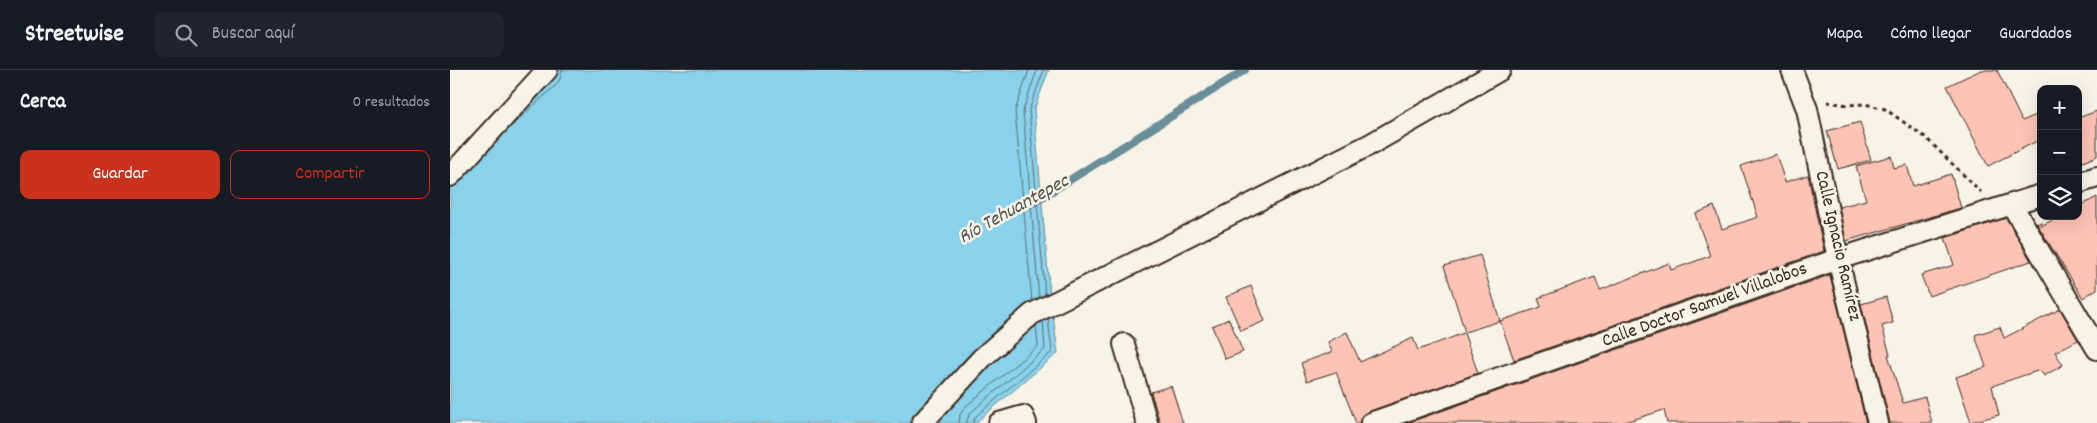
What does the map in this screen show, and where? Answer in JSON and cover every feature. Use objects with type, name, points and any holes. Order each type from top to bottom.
[{"type":"street","points":[[450,176],[547,70]]},
{"type":"street","points":[[922,423],[982,358],[1032,314],[1371,144],[1500,70]]},
{"type":"street","name":"Calle Ignacio Ramírez","points":[[1792,70],[1807,109],[1838,259],[1878,423]]},
{"type":"street","points":[[2082,182],[2097,177]]},
{"type":"street","name":"Calle Doctor Samuel Villalobos","points":[[1371,423],[1838,259],[2037,196]]},
{"type":"street","points":[[2005,207],[2097,348]]},
{"type":"street","points":[[1124,344],[1147,423]]},
{"type":"street","points":[[999,423],[1025,420]]},
{"type":"path","points":[[1801,93],[1818,101],[1848,105],[1864,104],[1885,109],[1925,137],[2005,207]]},
{"type":"water","points":[[545,70],[1049,70],[1034,110],[1049,285],[1058,353],[975,423],[450,423],[450,162],[468,141]]},
{"type":"building","points":[[1981,70],[1997,70],[2022,121],[2037,115],[2037,141],[1988,166],[1947,86]]},
{"type":"building","points":[[2097,111],[2097,156],[2082,162],[2082,130],[2082,117]]},
{"type":"building","points":[[1860,122],[1871,160],[1838,169],[1827,131]]},
{"type":"building","points":[[1776,154],[1785,182],[1808,175],[1824,251],[1514,360],[1500,321],[1541,307],[1538,298],[1595,277],[1600,290],[1669,263],[1671,270],[1710,256],[1695,214],[1714,206],[1722,229],[1758,217],[1741,166]]},
{"type":"building","points":[[1891,156],[1894,168],[1907,165],[1913,186],[1951,174],[1961,208],[1846,241],[1839,207],[1866,200],[1856,166]]},
{"type":"building","points":[[2097,197],[2097,289],[2083,298],[2037,224],[2041,222],[2041,226],[2052,220],[2082,220],[2082,205]]},
{"type":"building","points":[[2006,218],[2031,261],[1929,296],[1921,275],[1954,265],[1945,238]]},
{"type":"building","points":[[1480,255],[1500,321],[1465,332],[1444,266]]},
{"type":"building","points":[[1830,275],[1866,423],[1667,423],[1664,410],[1622,423],[1407,423]]},
{"type":"building","points":[[1251,286],[1265,321],[1241,331],[1226,297]]},
{"type":"building","points":[[1886,297],[1893,323],[1882,326],[1890,355],[1888,355],[1903,403],[1925,397],[1932,423],[1890,423],[1861,304]]},
{"type":"building","points":[[2060,309],[2078,340],[2055,352],[2063,365],[2044,376],[2040,370],[1992,386],[1999,415],[1971,422],[1956,377],[1986,367],[1975,335],[2000,327],[2004,338]]},
{"type":"building","points":[[1229,319],[1243,352],[1225,359],[1212,326]]},
{"type":"building","points":[[1347,332],[1360,362],[1413,338],[1418,350],[1464,333],[1478,373],[1367,412],[1362,416],[1359,423],[1356,423],[1336,372],[1307,381],[1301,363],[1332,352],[1328,342]]},
{"type":"building","points":[[1171,386],[1183,423],[1160,423],[1151,392]]},
{"type":"waterway","name":"Río Tehuantepec","points":[[1033,203],[1245,70]]}]
